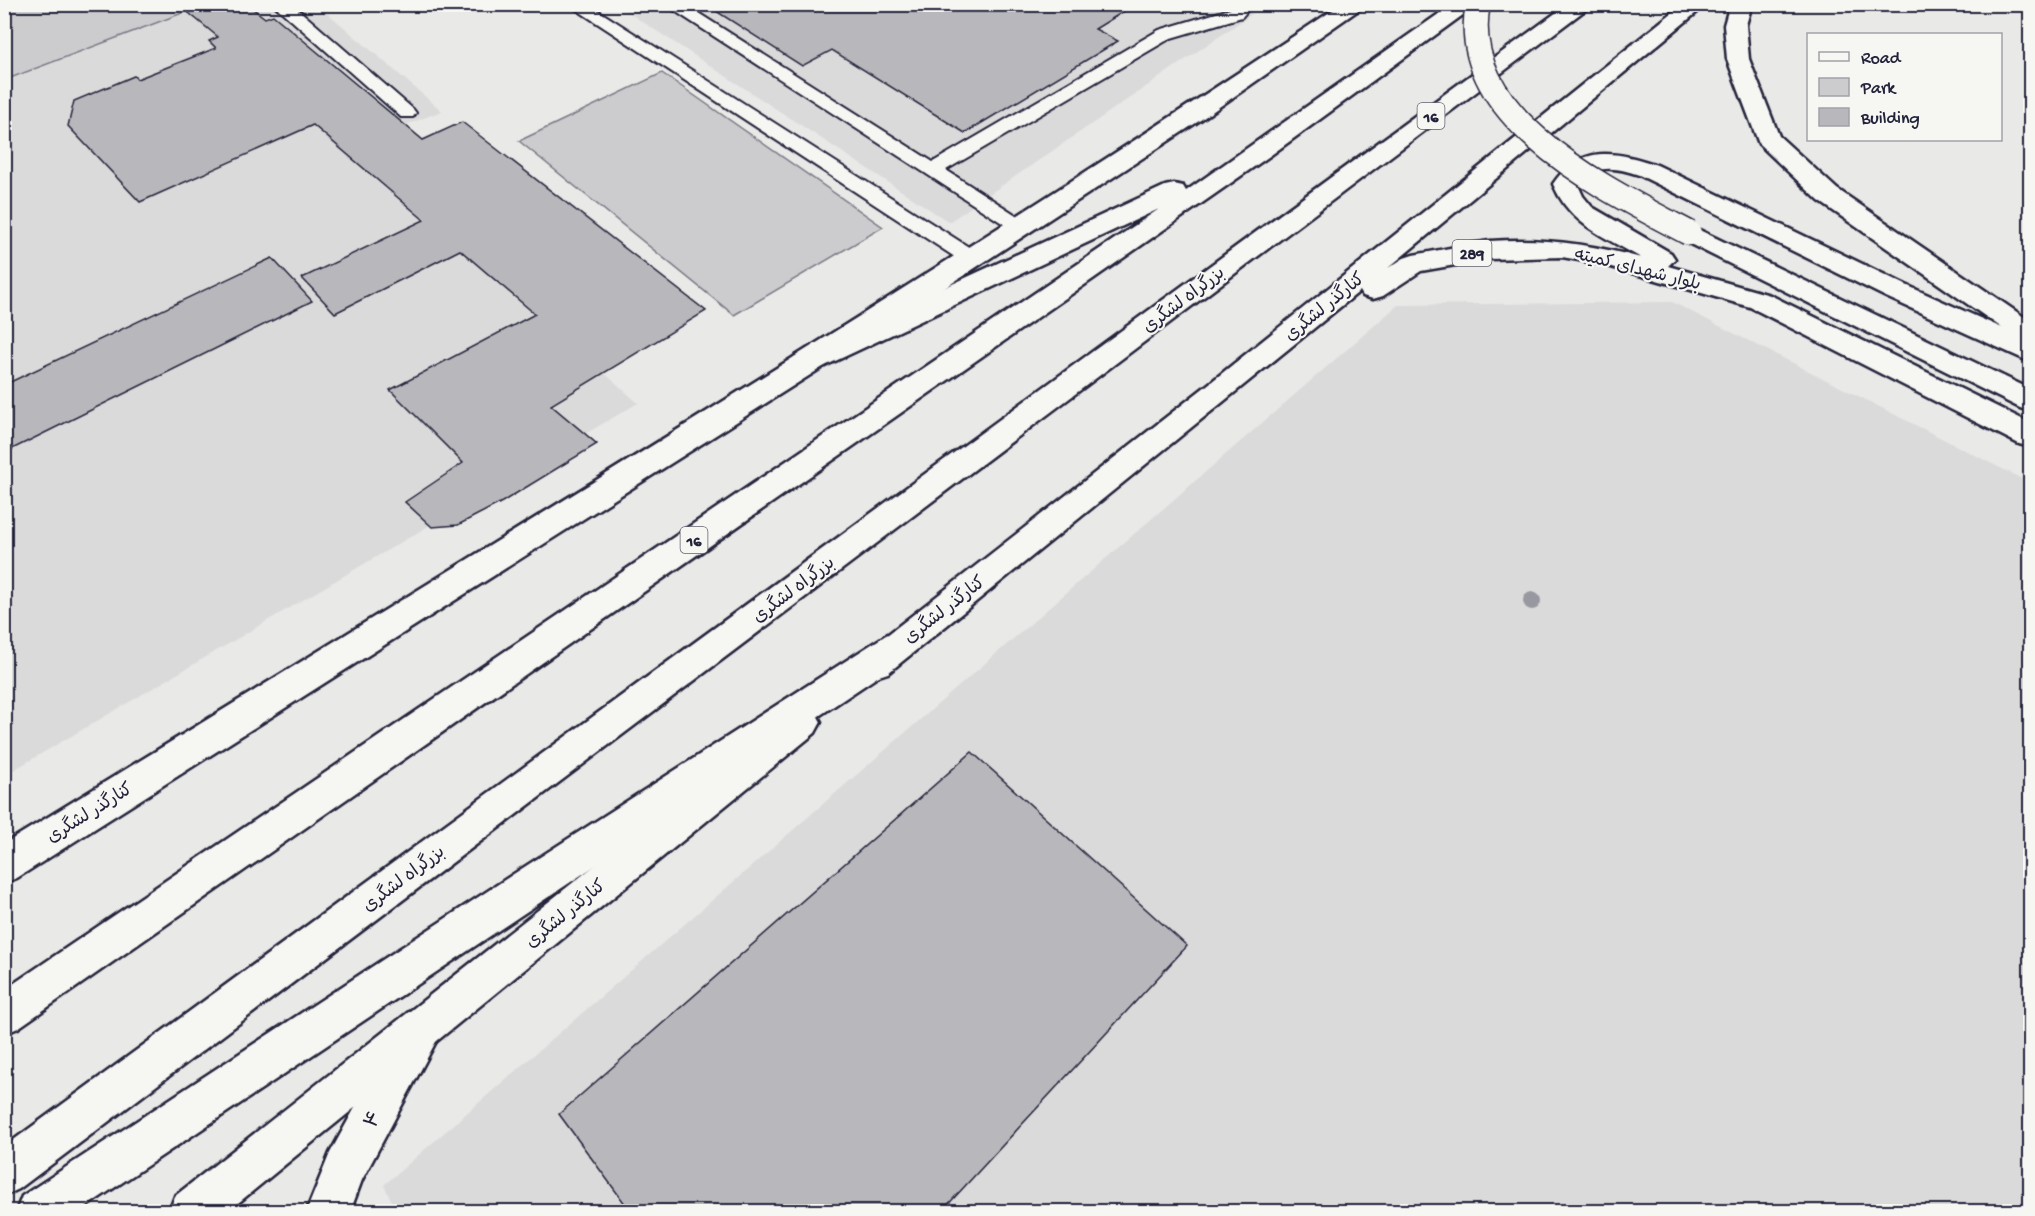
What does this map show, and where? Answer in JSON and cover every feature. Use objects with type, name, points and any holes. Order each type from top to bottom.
[{"type":"main road","name":"کنارگذر لشگری","points":[[4,865],[804,364],[1259,71],[1357,4]]},
{"type":"main road","name":"16","points":[[4,1014],[1262,150],[1381,63],[1468,4]]},
{"type":"main road","points":[[1478,4],[1474,18],[1479,51],[1487,79],[1502,102],[1527,130],[1556,154],[1606,188],[1689,233],[2031,401]]},
{"type":"main road","name":"بزرگراه لشگری","points":[[4,1174],[1582,4]]},
{"type":"main road","name":"کنارگذر لشگری","points":[[191,1212],[1216,393],[1697,4]]},
{"type":"main road","points":[[1741,4],[1735,26],[1738,59],[1768,139],[1828,195],[2031,334]]},
{"type":"main road","points":[[804,364],[1262,150]]},
{"type":"main road","points":[[1760,301],[1657,257],[1583,213],[1571,198],[1565,184],[1575,169],[1591,161],[1627,162],[1648,170],[1896,291],[2031,352]]},
{"type":"main road","name":"بلوار شهدای کمیته","points":[[1216,393],[1413,264],[1490,250],[1562,249],[1638,264],[1760,301],[2031,436]]},
{"type":"main road","points":[[38,1212],[529,886],[898,645]]},
{"type":"main road","name":"۴","points":[[328,1212],[345,1168],[422,1029]]},
{"type":"lane","points":[[281,4],[407,113]]},
{"type":"lane","points":[[576,4],[970,258]]},
{"type":"lane","points":[[672,4],[1020,226]]},
{"type":"lane","points":[[933,170],[1165,34],[1236,13],[1245,4]]},
{"type":"shaded area","points":[[4,5],[318,5],[442,111],[351,146],[638,403],[5,775]]},
{"type":"shaded area","points":[[617,5],[1265,5],[949,222]]},
{"type":"shaded area","points":[[1672,302],[2030,483],[2030,1211],[397,1212],[384,1185],[1398,305]]},
{"type":"green space","points":[[199,4],[201,6],[5,80],[5,5]]},
{"type":"green space","points":[[662,73],[883,227],[734,315],[519,141]]},
{"type":"building","points":[[178,4],[247,4],[265,18],[273,15],[423,140],[462,122],[706,311],[551,405],[597,444],[502,502],[458,525],[432,527],[405,502],[463,463],[390,390],[535,314],[460,250],[335,313],[302,278],[424,220],[313,125],[140,202],[68,126],[74,101],[134,76],[137,79],[216,48],[209,41],[218,37]]},
{"type":"building","points":[[705,4],[1136,4],[1095,29],[1118,41],[965,133],[832,50],[802,66]]},
{"type":"building","points":[[272,258],[312,301],[4,453],[4,385]]},
{"type":"building","points":[[972,752],[1187,946],[941,1212],[631,1212],[559,1114]]}]
